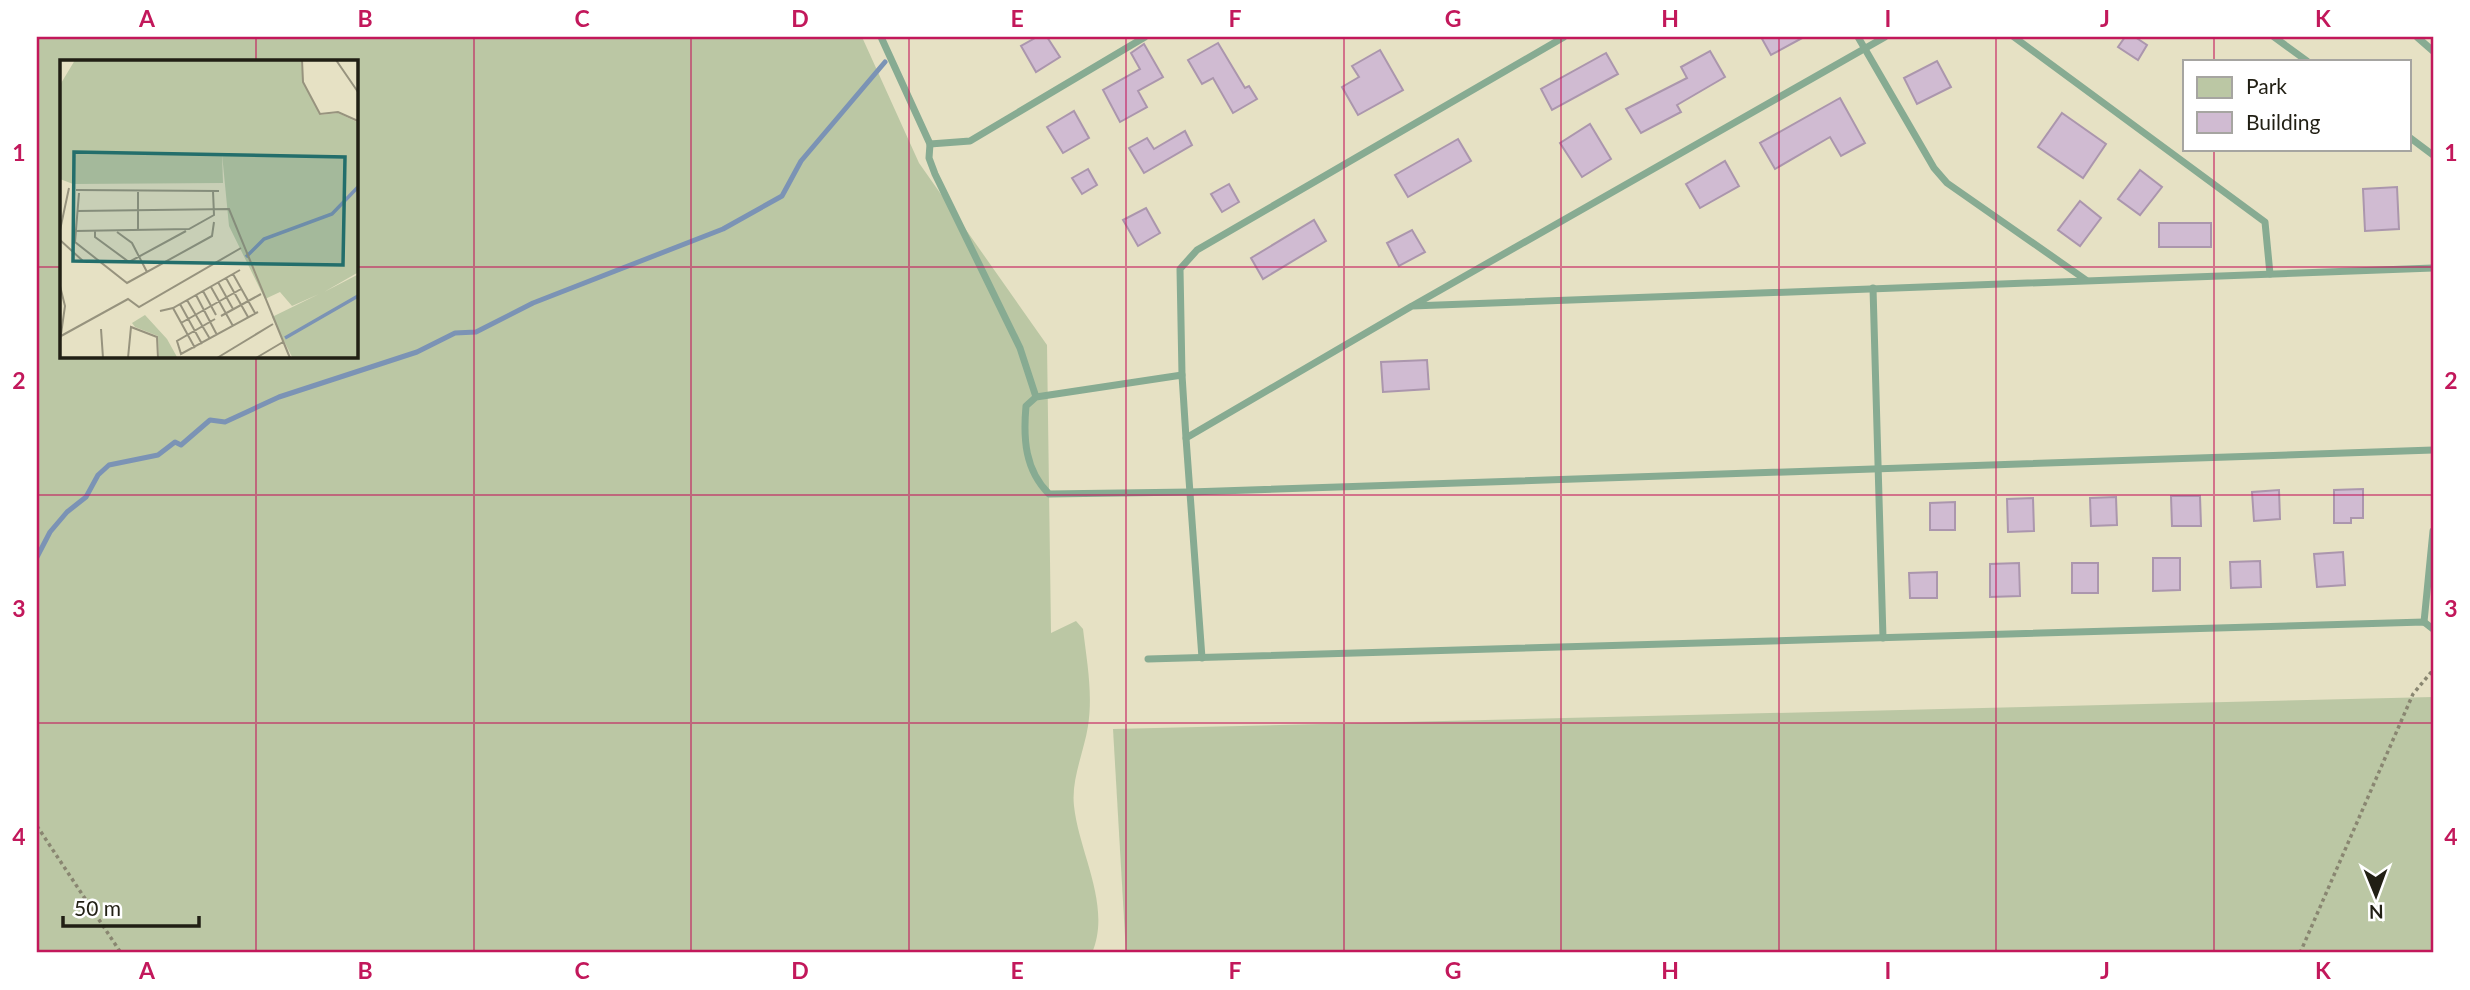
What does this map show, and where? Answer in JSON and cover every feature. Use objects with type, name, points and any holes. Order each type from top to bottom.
[{"type":"lane","points":[[881,37],[930,144],[929,158],[934,174],[1020,348],[1036,397]]},
{"type":"lane","points":[[930,144],[970,141],[1145,37]]},
{"type":"lane","points":[[1202,659],[1182,375],[1180,269],[1197,250],[1564,37]]},
{"type":"lane","points":[[1858,37],[1934,168],[1947,183],[2087,281]]},
{"type":"lane","points":[[1186,438],[1885,37]]},
{"type":"lane","points":[[2014,37],[2265,222],[2270,274]]},
{"type":"lane","points":[[2274,37],[2306,60]]},
{"type":"lane","points":[[2417,37],[2433,51]]},
{"type":"lane","points":[[2410,138],[2433,155]]},
{"type":"lane","points":[[1412,306],[2433,268]]},
{"type":"lane","points":[[1873,289],[1883,638]]},
{"type":"lane","points":[[1182,375],[1036,397],[1026,406],[1027,456],[1037,481],[1049,494],[1190,492],[2433,450]]},
{"type":"lane","points":[[2424,622],[2433,531]]},
{"type":"lane","points":[[1147,659],[2424,622],[2433,629]]},
{"type":"path","points":[[2300,953],[2413,694],[2433,670]]},
{"type":"path","points":[[37,826],[121,953]]},
{"type":"green space","points":[[37,37],[862,37],[919,163],[1047,345],[1051,633],[1076,621],[1083,629],[1090,690],[1086,736],[1076,776],[1074,806],[1096,898],[1097,935],[1092,953],[37,953]]},
{"type":"green space","points":[[2433,697],[2433,953],[1126,953],[1113,729]]},
{"type":"building","points":[[1037,37],[1047,37],[1060,57],[1036,72],[1021,46]]},
{"type":"building","points":[[1761,37],[1804,37],[1771,55]]},
{"type":"building","points":[[2125,37],[2135,37],[2147,45],[2138,60],[2118,47]]},
{"type":"building","points":[[1218,43],[1245,88],[1249,86],[1257,99],[1233,113],[1213,78],[1202,84],[1188,60]]},
{"type":"building","points":[[1144,44],[1163,77],[1138,91],[1147,107],[1120,122],[1103,90],[1140,69],[1131,53]]},
{"type":"building","points":[[1380,50],[1403,90],[1358,115],[1342,87],[1359,77],[1352,66]]},
{"type":"building","points":[[1710,51],[1725,77],[1677,105],[1681,112],[1641,133],[1626,109],[1687,78],[1681,67]]},
{"type":"building","points":[[1606,53],[1618,74],[1552,110],[1541,89]]},
{"type":"building","points":[[1937,61],[1951,87],[1917,104],[1904,78]]},
{"type":"building","points":[[1840,98],[1865,143],[1841,156],[1830,137],[1775,169],[1760,143]]},
{"type":"building","points":[[1074,111],[1089,138],[1063,153],[1047,127]]},
{"type":"building","points":[[2062,113],[2106,144],[2083,178],[2038,147]]},
{"type":"building","points":[[1590,124],[1611,159],[1582,177],[1560,143]]},
{"type":"building","points":[[1185,131],[1192,145],[1144,173],[1129,148],[1147,138],[1154,149]]},
{"type":"building","points":[[1458,139],[1471,161],[1408,197],[1395,175]]},
{"type":"building","points":[[1725,161],[1739,186],[1700,208],[1686,184]]},
{"type":"building","points":[[1088,169],[1097,185],[1082,194],[1072,178]]},
{"type":"building","points":[[2140,170],[2162,187],[2140,215],[2118,199]]},
{"type":"building","points":[[1229,184],[1239,202],[1222,212],[1211,194]]},
{"type":"building","points":[[2397,187],[2399,229],[2365,231],[2363,189]]},
{"type":"building","points":[[2080,201],[2101,218],[2080,246],[2058,230]]},
{"type":"building","points":[[1146,208],[1160,233],[1138,246],[1123,220]]},
{"type":"building","points":[[1314,220],[1326,241],[1263,279],[1251,258]]},
{"type":"building","points":[[2159,223],[2211,223],[2211,247],[2159,247]]},
{"type":"building","points":[[1412,230],[1425,252],[1399,266],[1387,243]]},
{"type":"building","points":[[1427,360],[1429,389],[1383,392],[1381,362]]},
{"type":"building","points":[[2363,489],[2363,518],[2351,518],[2351,523],[2334,523],[2334,490]]},
{"type":"building","points":[[2279,490],[2280,519],[2254,521],[2252,492]]},
{"type":"building","points":[[2171,496],[2200,496],[2201,526],[2172,526]]},
{"type":"building","points":[[2116,497],[2117,525],[2091,526],[2090,498]]},
{"type":"building","points":[[2033,498],[2034,531],[2008,532],[2007,499]]},
{"type":"building","points":[[1955,502],[1955,530],[1930,530],[1930,503]]},
{"type":"building","points":[[2343,552],[2345,585],[2317,587],[2314,554]]},
{"type":"building","points":[[2153,558],[2180,558],[2180,590],[2153,591]]},
{"type":"building","points":[[2260,561],[2261,587],[2231,588],[2230,562]]},
{"type":"building","points":[[2019,563],[2020,596],[1990,597],[1990,564]]},
{"type":"building","points":[[2072,563],[2098,563],[2098,593],[2072,593]]},
{"type":"building","points":[[1937,572],[1937,598],[1910,598],[1909,573]]},
{"type":"waterway","points":[[37,557],[50,532],[67,512],[86,497],[98,475],[109,465],[158,455],[175,442],[181,445],[210,420],[225,422],[279,397],[417,352],[455,333],[476,332],[533,303],[723,229],[782,196],[801,161],[885,62]]}]
